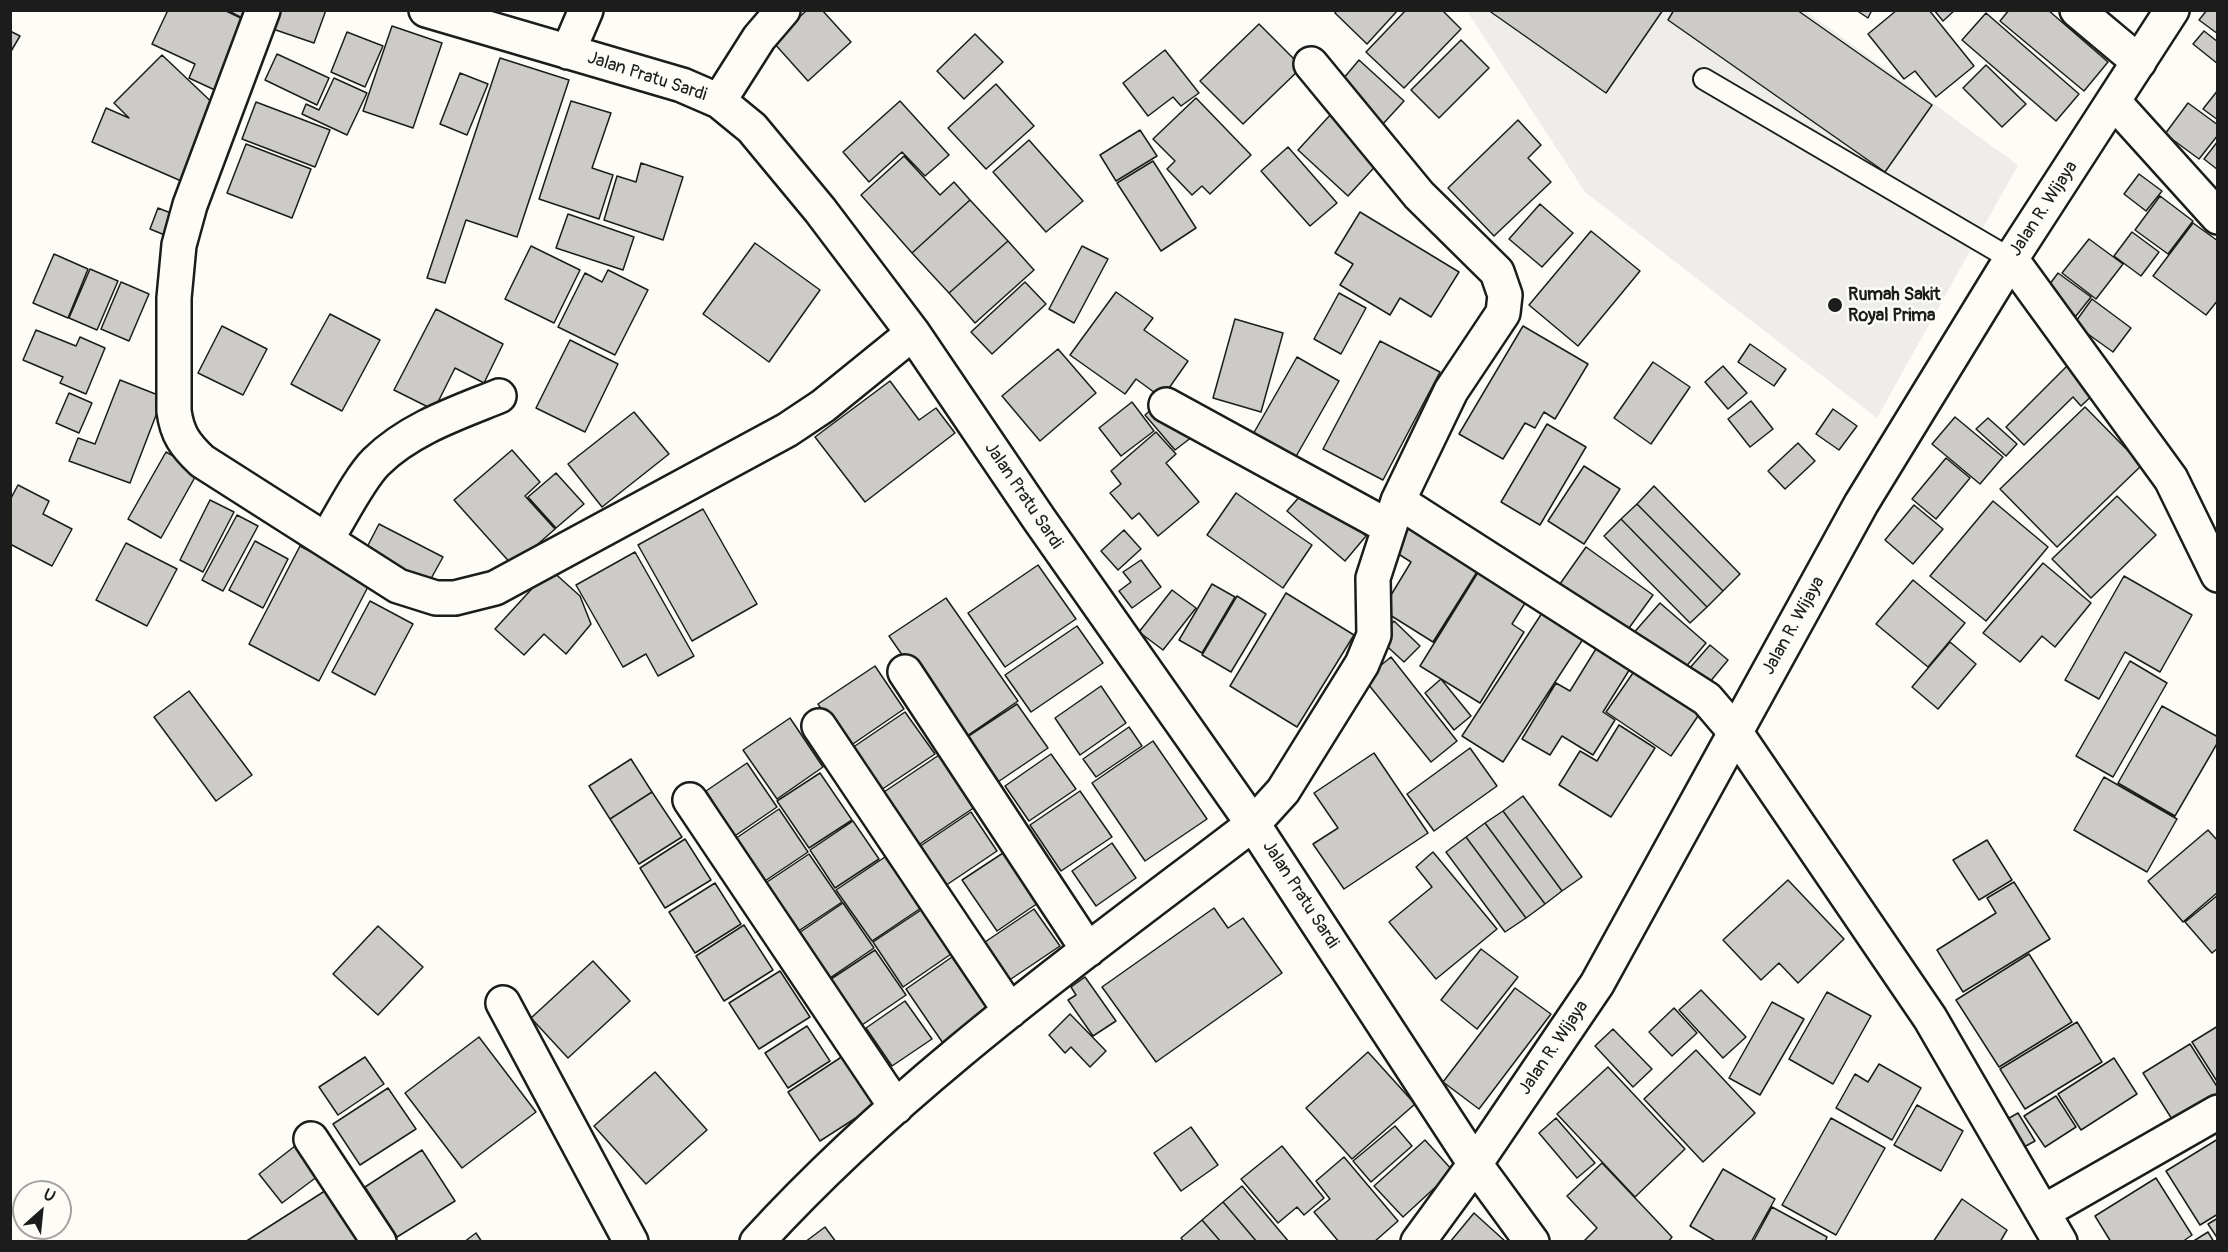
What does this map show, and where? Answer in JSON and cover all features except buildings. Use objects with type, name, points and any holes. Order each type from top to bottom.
[{"type":"street","points":[[263,10],[190,205],[179,245],[174,298],[174,411],[177,429],[185,445],[202,461],[398,586],[436,598],[455,598],[495,588],[787,430],[823,406],[913,333]]},
{"type":"street","name":"Jalan Pratu Sardi","points":[[426,10],[682,85],[719,101],[752,128],[820,210],[913,333],[1039,519],[1253,824],[1475,1164],[1532,1242]]},
{"type":"street","points":[[568,52],[586,10]]},
{"type":"street","points":[[719,101],[759,38],[783,10]]},
{"type":"street","points":[[2077,10],[2139,62]]},
{"type":"street","name":"Jalan R. Wijaya","points":[[1418,1242],[1475,1164],[1597,984],[1861,504],[2011,259],[2172,10]]},
{"type":"street","points":[[757,1242],[780,1216],[896,1107],[1010,1011],[1253,824],[1283,791],[1370,648],[1374,635],[1373,578],[1394,514],[1450,391],[1503,314],[1506,295],[1497,272],[1419,195],[1311,64]]},
{"type":"street","points":[[2114,102],[2217,217]]},
{"type":"street","points":[[2011,259],[2171,478],[2217,575]]},
{"type":"street","points":[[326,540],[375,463],[400,442],[499,396]]},
{"type":"street","points":[[1166,405],[1394,514],[1707,699],[1736,733],[1930,1018],[2060,1242]]},
{"type":"street","points":[[905,672],[1088,950]]},
{"type":"street","points":[[819,726],[1010,1011]]},
{"type":"street","points":[[690,800],[896,1107]]},
{"type":"street","points":[[503,1003],[631,1242]]},
{"type":"street","points":[[2043,1212],[2217,1112]]},
{"type":"street","points":[[311,1139],[379,1242]]},
{"type":"lane","points":[[1704,79],[2011,259]]},
{"type":"shaded area","name":"Rumah Sakit Royal Prima","points":[[1467,11],[1806,11],[2018,165],[1877,418],[1585,192]]},
{"type":"place","name":"Rumah Sakit Royal Prima","points":[[1835,305]]}]
